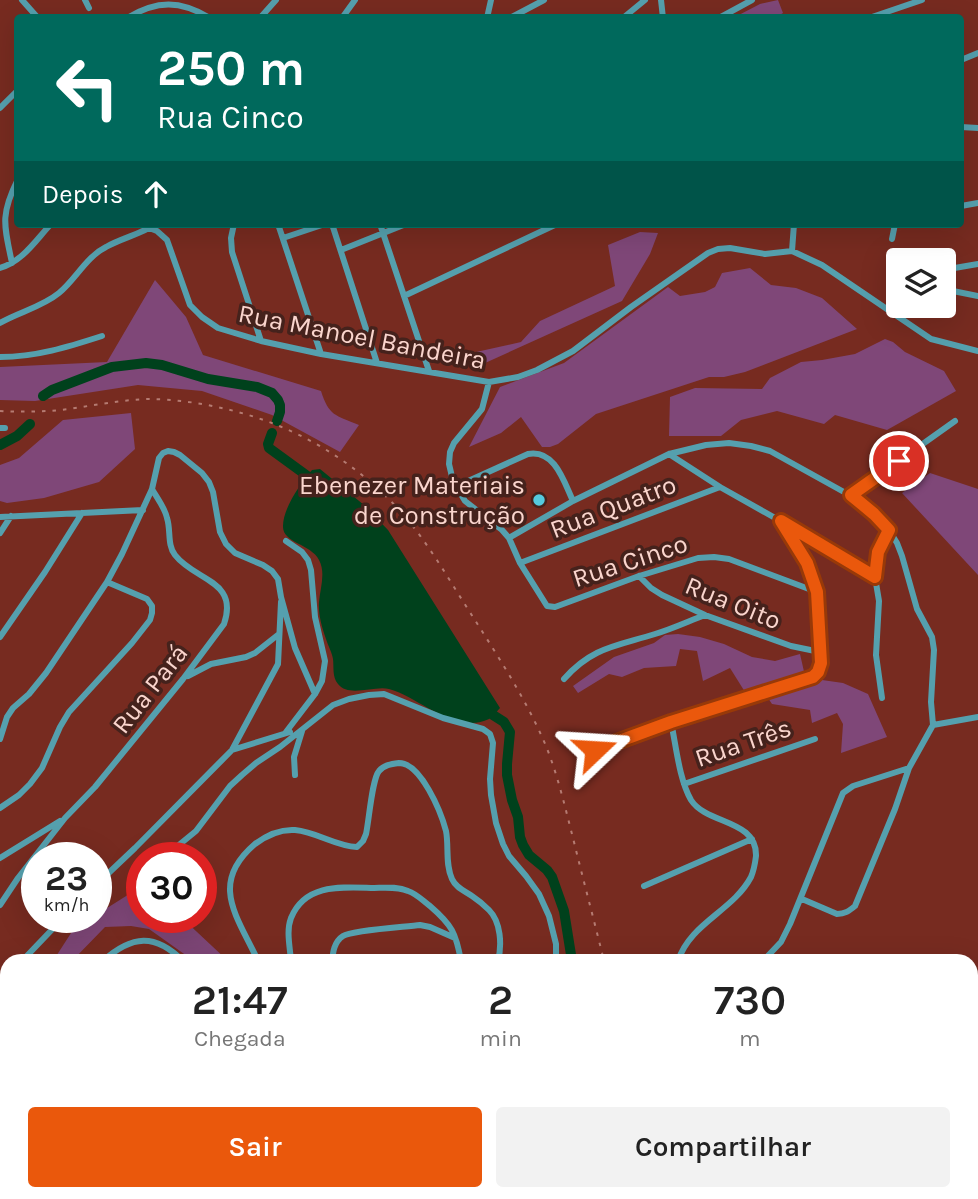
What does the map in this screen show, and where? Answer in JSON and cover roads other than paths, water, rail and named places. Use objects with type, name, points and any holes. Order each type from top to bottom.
[{"type":"street","points":[[22,0],[34,14]]},
{"type":"street","points":[[85,0],[89,8]]},
{"type":"street","points":[[264,14],[276,0]]},
{"type":"street","points":[[518,14],[544,0]]},
{"type":"street","points":[[628,14],[645,0]]},
{"type":"street","points":[[726,14],[752,0]]},
{"type":"street","points":[[882,14],[922,0]]},
{"type":"street","points":[[135,14],[161,3],[179,4],[202,14]]},
{"type":"street","points":[[905,7],[907,14]]},
{"type":"street","points":[[0,108],[3,102]]},
{"type":"street","points":[[12,263],[3,216],[14,186]]},
{"type":"street","points":[[0,268],[25,254],[48,228]]},
{"type":"street","points":[[233,228],[232,252],[261,341]]},
{"type":"street","points":[[279,228],[321,354]]},
{"type":"street","points":[[283,238],[313,228]]},
{"type":"street","points":[[333,228],[377,363]]},
{"type":"street","points":[[381,228],[429,371]]},
{"type":"street","points":[[341,250],[397,228]]},
{"type":"street","points":[[404,296],[548,228]]},
{"type":"street","points":[[792,251],[794,228]]},
{"type":"street","points":[[892,239],[894,228]]},
{"type":"street","points":[[0,323],[52,298],[106,246],[149,229]]},
{"type":"street","name":"Rua Manoel Bandeira","points":[[149,229],[157,231],[167,240],[190,304],[218,328],[321,354],[489,382],[537,370],[573,351],[708,253],[730,248],[765,254],[792,251],[822,265],[931,339],[978,351]]},
{"type":"street","points":[[956,268],[978,264]]},
{"type":"street","points":[[956,292],[978,296]]},
{"type":"street","points":[[0,357],[60,350],[102,336]]},
{"type":"street","points":[[489,382],[482,409],[454,443],[449,464],[455,487],[465,501],[509,538],[573,501],[669,454],[729,443],[770,451],[851,495],[889,530],[902,556],[917,608],[932,637],[933,725],[909,768],[855,905],[849,911],[837,914],[802,899]]},
{"type":"street","points":[[851,495],[955,421]]},
{"type":"street","points":[[0,739],[13,708],[41,679],[107,582],[152,489],[159,458],[168,451],[180,455],[209,482],[220,532],[226,544],[235,553],[272,571],[278,579],[295,648],[315,694]]},
{"type":"street","points":[[455,487],[536,452],[550,459],[559,471],[573,501]]},
{"type":"street","points":[[669,454],[720,487],[875,577]]},
{"type":"street","name":"Rua Quatro","points":[[520,563],[720,487]]},
{"type":"street","name":"Rua Pará","points":[[0,905],[65,818],[95,788],[224,624],[228,613],[227,602],[218,586],[174,555],[167,515],[152,489]]},
{"type":"street","points":[[0,517],[143,510]]},
{"type":"street","points":[[0,637],[82,513]]},
{"type":"street","points":[[0,533],[11,516]]},
{"type":"street","points":[[595,750],[671,722],[813,677],[818,672],[821,663],[817,592],[807,563],[781,521]]},
{"type":"street","points":[[882,698],[876,655],[879,601],[875,577],[878,552],[889,530]]},
{"type":"street","name":"Rua Cinco","points":[[509,538],[520,563],[547,606],[551,607],[639,576],[698,558],[714,557],[729,559],[817,592]]},
{"type":"street","points":[[286,541],[302,552],[312,570],[315,617],[325,661],[322,681],[315,694],[286,732]]},
{"type":"street","name":"Rua Oito","points":[[639,576],[662,595],[705,615],[791,646],[820,652]]},
{"type":"street","points":[[0,808],[30,784],[42,768],[69,712],[150,620],[152,606],[147,599],[107,582]]},
{"type":"street","points":[[112,870],[232,750],[278,664],[281,597]]},
{"type":"street","points":[[564,679],[587,657],[705,615]]},
{"type":"street","points":[[183,679],[211,664],[255,653],[279,634]]},
{"type":"street","points":[[183,842],[196,831],[230,786],[242,775],[333,705],[349,699],[384,694],[443,718],[483,729],[490,734],[493,743],[491,795],[496,822],[509,856],[539,894],[549,916],[556,944],[555,954]]},
{"type":"street","points":[[933,725],[978,717]]},
{"type":"street","points":[[671,722],[684,784],[691,798],[704,812],[739,827],[752,839],[756,851],[755,867],[750,879],[723,909],[689,938],[680,954]]},
{"type":"street","points":[[232,750],[303,729]]},
{"type":"street","points":[[295,775],[294,757],[303,729]]},
{"type":"street","name":"Rua Três","points":[[684,784],[815,739]]},
{"type":"street","points":[[255,954],[229,895],[230,882],[239,861],[265,836],[276,832],[293,830],[310,833],[345,846],[358,847],[366,834],[376,776],[381,768],[404,763],[414,769],[439,810],[446,832],[451,878],[457,887],[491,911],[498,927],[500,954]]},
{"type":"street","points":[[770,954],[781,942],[802,899],[812,868],[844,793],[860,783],[909,768]]},
{"type":"street","points":[[0,858],[65,818]]},
{"type":"street","points":[[645,886],[752,839]]},
{"type":"street","points":[[291,954],[289,933],[292,916],[307,897],[320,890],[348,887],[408,890],[450,926],[457,939],[460,954]]},
{"type":"street","points":[[333,954],[335,945],[343,936],[357,932],[421,925],[457,939]]},
{"type":"street","points":[[29,954],[49,933]]},
{"type":"street","points":[[112,954],[137,940],[165,946],[175,954]]},
{"type":"waterway","points":[[43,396],[112,367],[146,363],[208,379],[257,387],[272,393],[280,405],[277,421]]},
{"type":"waterway","points":[[0,445],[17,436],[30,424]]},
{"type":"waterway","points":[[272,433],[269,448],[317,483]]},
{"type":"waterway","points":[[493,715],[504,722],[510,732],[507,775],[518,817],[520,837],[529,855],[552,877],[564,911],[571,954]]},
{"type":"railway","points":[[0,411],[52,411],[148,399],[197,403],[255,417],[283,428],[336,456],[360,473],[403,514],[435,557],[503,664],[538,729],[561,792],[602,954]]},
{"type":"place","name":"Ebenezer Materiais de Construção","points":[[539,500]]}]
